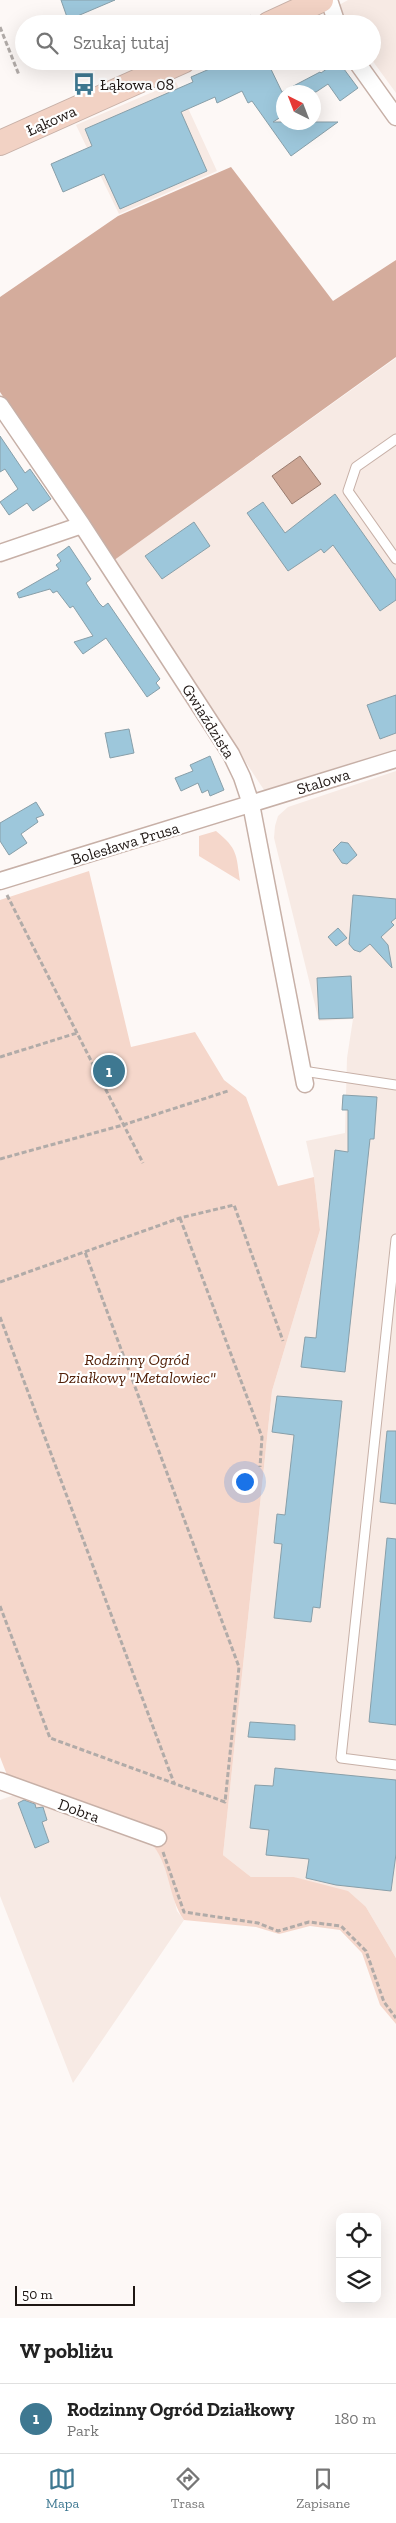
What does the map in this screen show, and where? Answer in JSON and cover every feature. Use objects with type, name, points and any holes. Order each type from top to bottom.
[{"type":"main road","points":[[289,15],[322,0]]},
{"type":"main road","name":"Łąkowa","points":[[0,143],[163,70]]},
{"type":"street","points":[[329,0],[334,15]]},
{"type":"street","points":[[362,70],[396,117]]},
{"type":"street","name":"Gwiaździsta","points":[[0,405],[82,525],[231,754],[242,776],[251,804],[304,1078]]},
{"type":"street","points":[[0,553],[82,525]]},
{"type":"street","name":"Stalowa","points":[[251,804],[396,759]]},
{"type":"street","name":"Bolesława Prusa","points":[[0,880],[251,804]]},
{"type":"street","name":"Dobra","points":[[0,1781],[158,1838]]},
{"type":"lane","points":[[396,439],[356,467],[348,491],[396,559]]},
{"type":"lane","points":[[304,1078],[396,1085]]},
{"type":"lane","points":[[396,1239],[341,1758],[396,1765]]},
{"type":"path","points":[[0,27],[15,64]]},
{"type":"path","points":[[18,70],[20,76]]},
{"type":"path","points":[[8,897],[143,1163]]},
{"type":"path","points":[[0,1058],[77,1033]]},
{"type":"path","points":[[0,1159],[123,1125],[228,1092]]},
{"type":"path","points":[[0,1282],[180,1218],[234,1205],[283,1341]]},
{"type":"path","points":[[180,1218],[262,1437],[260,1467]]},
{"type":"path","points":[[0,1606],[50,1738],[225,1802],[239,1668],[85,1252]]},
{"type":"path","points":[[0,1317],[174,1783]]},
{"type":"path","points":[[158,1838],[184,1912],[258,1923],[278,1931],[309,1922],[341,1926],[366,1951],[384,2002],[396,2018]]},
{"type":"shaded area","points":[[348,0],[396,0],[396,93],[379,70],[381,70],[381,15],[344,15],[339,5]]},
{"type":"shaded area","points":[[176,82],[217,171],[119,214],[76,125]]},
{"type":"shaded area","points":[[231,167],[333,301],[396,260],[396,357],[113,561],[0,392],[0,297],[118,216]]},
{"type":"shaded area","points":[[396,358],[396,749],[264,790],[113,561]]},
{"type":"shaded area","points":[[300,456],[321,484],[292,504],[272,476]]},
{"type":"shaded area","points":[[396,771],[396,1958],[366,1907],[294,1877],[251,1877],[223,1855],[272,1391],[320,1230],[314,1177],[306,1141],[345,1133],[347,1058],[353,1019],[319,1021],[274,838],[275,826],[278,816],[288,807]]},
{"type":"shaded area","points":[[17,1794],[149,1841],[155,1847],[166,1866],[177,1911],[184,1920],[73,2083],[0,1896],[0,1800]]},
{"type":"green space","points":[[216,831],[235,853],[240,881],[199,856],[199,836]]},
{"type":"green space","name":"Rodzinny Ogród Działkowy \"Metalowiec\"","points":[[89,871],[131,1047],[195,1032],[224,1080],[246,1097],[278,1186],[314,1177],[320,1230],[272,1391],[223,1855],[251,1877],[294,1877],[348,1891],[366,1907],[396,1958],[396,2024],[380,2005],[362,1953],[340,1930],[310,1926],[279,1934],[256,1927],[184,1920],[174,1901],[161,1859],[149,1841],[9,1780],[0,1757],[0,900]]},
{"type":"building","points":[[61,0],[115,0],[80,15],[66,15]]},
{"type":"building","points":[[207,70],[271,70],[279,85],[276,85],[276,120],[273,122],[276,122],[276,130],[321,130],[321,122],[338,122],[291,156],[252,101],[248,103],[242,91],[217,103],[215,97],[181,112],[207,171],[120,209],[104,174],[63,192],[51,164],[92,146],[85,129],[193,82],[191,77]]},
{"type":"building","points":[[325,70],[345,70],[358,88],[340,101],[328,84],[321,89],[321,85],[295,85]]},
{"type":"building","points":[[0,436],[25,473],[30,469],[51,499],[33,511],[27,503],[9,515],[0,502],[18,489],[5,469],[0,472]]},
{"type":"building","points":[[335,494],[396,580],[396,600],[380,611],[333,545],[324,553],[321,549],[288,571],[247,513],[263,502],[285,533]]},
{"type":"building","points":[[194,522],[210,546],[162,579],[145,556]]},
{"type":"building","points":[[69,546],[91,579],[86,583],[99,603],[103,607],[108,603],[160,679],[156,683],[160,688],[147,697],[106,638],[83,654],[74,642],[93,636],[73,606],[70,608],[57,591],[53,593],[50,589],[19,598],[17,593],[59,569],[56,565],[61,561],[57,555]]},
{"type":"building","points":[[396,695],[396,733],[380,739],[367,705]]},
{"type":"building","points":[[129,729],[134,753],[110,758],[105,733]]},
{"type":"building","points":[[210,756],[224,790],[210,796],[208,790],[202,793],[198,783],[181,791],[175,778],[193,771],[190,765]]},
{"type":"building","points":[[36,802],[44,815],[36,818],[38,822],[21,834],[27,843],[9,855],[0,841],[0,823]]},
{"type":"building","points":[[341,842],[348,843],[357,855],[347,864],[342,863],[333,850]]},
{"type":"building","points":[[353,895],[396,899],[396,918],[391,922],[394,925],[381,937],[388,945],[392,968],[370,944],[360,952],[354,950],[349,944]]},
{"type":"building","points":[[338,928],[347,938],[336,946],[328,937]]},
{"type":"building","points":[[351,976],[353,1018],[319,1019],[317,978]]},
{"type":"building","points":[[343,1095],[377,1097],[374,1139],[370,1139],[345,1372],[301,1367],[305,1337],[316,1338],[335,1150],[348,1152],[348,1110],[342,1110]]},
{"type":"building","points":[[277,1396],[342,1401],[320,1608],[313,1607],[311,1622],[274,1618],[282,1544],[274,1543],[277,1514],[285,1515],[294,1435],[272,1432]]},
{"type":"building","points":[[387,1431],[396,1431],[396,1504],[380,1502]]},
{"type":"building","points":[[387,1538],[396,1539],[396,1725],[369,1722]]},
{"type":"building","points":[[250,1722],[295,1725],[295,1740],[248,1737]]},
{"type":"building","points":[[275,1768],[396,1780],[396,1854],[391,1891],[336,1885],[306,1878],[309,1859],[266,1855],[269,1830],[250,1828],[255,1785],[273,1786]]},
{"type":"building","points":[[24,1800],[35,1804],[36,1808],[43,1807],[47,1820],[42,1822],[49,1842],[35,1848],[18,1803]]},
{"type":"place","name":"Łąkowa 08","points":[[84,84]]},
{"type":"place","name":"Rodzinny Ogród Działkowy","points":[[109,1071]]}]
